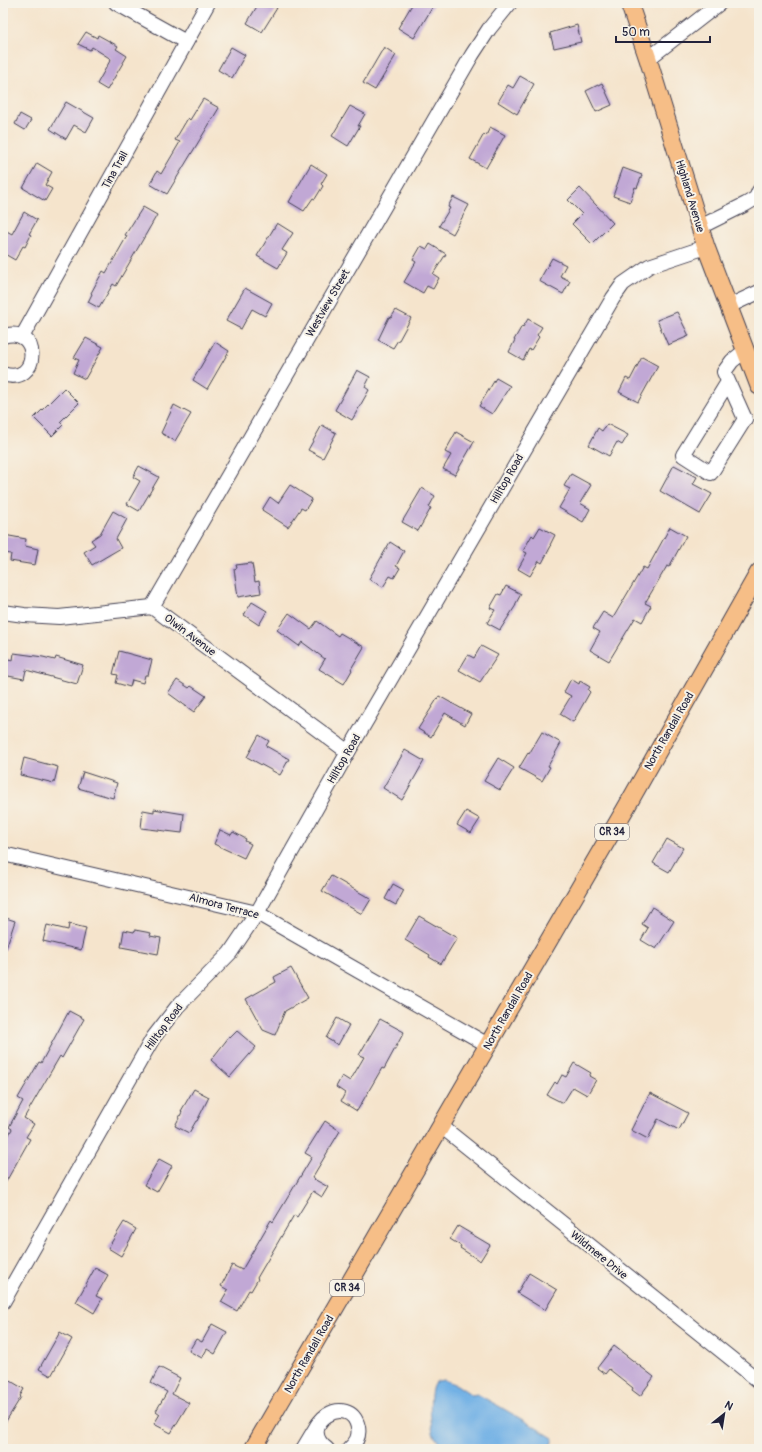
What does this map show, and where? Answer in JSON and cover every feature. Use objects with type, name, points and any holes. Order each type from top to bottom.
[{"type":"main road","name":"Highland Avenue","points":[[629,3],[648,59],[706,247],[759,386]]},
{"type":"main road","name":"North Randall Road","points":[[253,1449],[627,806],[758,575]]},
{"type":"street","points":[[116,3],[186,42]]},
{"type":"street","name":"Tina Trail","points":[[22,337],[208,3]]},
{"type":"street","name":"Westview Street","points":[[152,607],[472,55],[489,29],[510,3]]},
{"type":"street","points":[[648,59],[720,3]]},
{"type":"street","points":[[700,227],[756,198],[759,191]]},
{"type":"street","name":"Hilltop Road","points":[[3,1302],[153,1038],[177,1007],[230,953],[257,913],[348,752],[613,298],[623,284],[649,266],[706,247]]},
{"type":"street","points":[[729,306],[759,292]]},
{"type":"street","points":[[3,336],[16,335],[22,337],[28,342],[32,355],[28,369],[22,373],[15,376],[3,374]]},
{"type":"street","points":[[728,382],[683,455],[711,473],[744,419],[724,372],[732,361],[746,350]]},
{"type":"street","name":"Olwin Avenue","points":[[3,612],[24,616],[60,617],[152,607],[348,752]]},
{"type":"street","name":"Almora Terrace","points":[[3,854],[257,913],[488,1045]]},
{"type":"street","name":"Wildmere Drive","points":[[441,1126],[595,1252],[759,1381]]},
{"type":"street","points":[[303,1449],[325,1415],[334,1411],[342,1411],[348,1414],[354,1418],[357,1425],[357,1439],[354,1445],[349,1449]]},
{"type":"street","points":[[319,1423],[317,1433],[318,1438],[327,1449]]},
{"type":"water","points":[[444,1380],[457,1385],[472,1395],[477,1394],[553,1438],[551,1445],[534,1449],[441,1449],[433,1431],[431,1417],[431,1393],[435,1383]]},
{"type":"building","points":[[259,3],[270,3],[277,8],[262,32],[247,23]]},
{"type":"building","points":[[413,3],[435,3],[414,38],[398,28]]},
{"type":"building","points":[[577,25],[581,42],[554,48],[550,33]]},
{"type":"building","points":[[86,32],[97,38],[98,35],[118,46],[116,49],[127,56],[107,90],[97,84],[111,59],[92,47],[90,50],[78,44]]},
{"type":"building","points":[[231,47],[245,55],[232,78],[218,70]]},
{"type":"building","points":[[384,47],[396,55],[375,90],[363,83]]},
{"type":"building","points":[[520,76],[534,84],[517,114],[498,102],[508,85],[513,88]]},
{"type":"building","points":[[602,83],[612,105],[596,112],[586,91]]},
{"type":"building","points":[[203,99],[219,108],[167,194],[150,184],[157,171],[161,174],[180,142],[175,140],[188,118],[190,120]]},
{"type":"building","points":[[66,102],[94,118],[86,132],[74,125],[66,139],[50,129]]},
{"type":"building","points":[[350,106],[365,114],[358,126],[360,126],[348,146],[332,136]]},
{"type":"building","points":[[20,114],[31,120],[25,130],[15,124]]},
{"type":"building","points":[[490,127],[505,135],[486,168],[470,159],[484,134],[486,136]]},
{"type":"building","points":[[37,163],[52,172],[45,185],[52,189],[45,201],[23,188]]},
{"type":"building","points":[[311,164],[327,174],[321,184],[323,186],[315,199],[313,198],[304,211],[289,202]]},
{"type":"building","points":[[623,168],[642,175],[637,188],[635,187],[630,202],[613,196]]},
{"type":"building","points":[[580,188],[613,223],[592,244],[572,224],[582,214],[568,200]]},
{"type":"building","points":[[453,197],[469,205],[453,234],[439,226],[450,208],[448,207]]},
{"type":"building","points":[[143,207],[157,215],[116,286],[113,284],[99,308],[88,302],[92,294],[91,293],[103,271],[106,273],[127,236],[125,235]]},
{"type":"building","points":[[24,212],[37,220],[29,234],[31,235],[25,247],[23,246],[15,260],[3,253],[3,229],[12,234]]},
{"type":"building","points":[[277,223],[293,233],[282,250],[287,253],[278,268],[257,256]]},
{"type":"building","points":[[430,244],[446,254],[433,274],[439,278],[433,289],[427,286],[423,293],[404,282],[416,262],[413,260],[421,246],[427,249]]},
{"type":"building","points":[[552,258],[566,265],[560,276],[570,281],[563,294],[539,281]]},
{"type":"building","points":[[245,288],[272,303],[265,316],[252,309],[241,329],[226,321]]},
{"type":"building","points":[[396,310],[411,318],[393,348],[378,340],[389,317],[391,318]]},
{"type":"building","points":[[677,312],[689,336],[668,345],[657,320]]},
{"type":"building","points":[[528,319],[542,327],[537,335],[539,337],[531,350],[529,349],[523,360],[509,352],[522,326],[523,327]]},
{"type":"building","points":[[86,338],[103,347],[85,379],[73,373],[79,360],[74,358]]},
{"type":"building","points":[[215,342],[229,351],[207,389],[193,380]]},
{"type":"building","points":[[642,357],[658,366],[638,402],[619,392],[626,378],[630,380]]},
{"type":"building","points":[[357,370],[370,377],[365,387],[369,390],[352,420],[335,410]]},
{"type":"building","points":[[496,378],[510,386],[492,414],[479,406]]},
{"type":"building","points":[[64,388],[79,403],[60,422],[63,425],[52,436],[34,418]]},
{"type":"building","points":[[174,405],[191,414],[175,441],[161,433]]},
{"type":"building","points":[[607,424],[628,435],[622,445],[617,442],[609,456],[589,445],[598,428],[602,431]]},
{"type":"building","points":[[322,425],[336,433],[323,458],[308,450]]},
{"type":"building","points":[[456,432],[474,442],[455,475],[443,469],[451,455],[445,452]]},
{"type":"building","points":[[674,465],[697,477],[693,484],[712,494],[700,514],[660,491]]},
{"type":"building","points":[[139,466],[159,477],[139,511],[127,504],[140,481],[133,477]]},
{"type":"building","points":[[571,474],[591,485],[580,503],[590,509],[583,522],[559,508],[570,489],[564,486]]},
{"type":"building","points":[[290,485],[312,499],[305,510],[301,508],[288,527],[262,510],[270,497],[278,503]]},
{"type":"building","points":[[422,488],[435,496],[429,507],[431,508],[418,531],[402,522]]},
{"type":"building","points":[[113,511],[127,519],[116,539],[121,548],[92,565],[84,552],[95,545],[91,540],[100,534]]},
{"type":"building","points":[[540,527],[555,535],[542,563],[539,561],[530,576],[518,569],[527,553],[523,551],[532,535],[534,537]]},
{"type":"building","points":[[670,527],[686,536],[669,567],[667,566],[645,603],[651,606],[642,622],[635,618],[609,661],[590,650],[600,632],[593,628],[603,612],[613,618],[643,567],[647,569]]},
{"type":"building","points":[[4,535],[26,539],[25,546],[38,549],[35,565],[10,561],[11,554],[3,553]]},
{"type":"building","points":[[390,542],[404,551],[396,566],[400,568],[394,578],[390,576],[383,587],[369,579]]},
{"type":"building","points":[[252,563],[255,582],[259,581],[261,593],[238,597],[234,569],[237,568],[236,565]]},
{"type":"building","points":[[506,586],[521,594],[516,605],[500,630],[487,623],[495,610],[490,608],[498,594],[501,595]]},
{"type":"building","points":[[252,602],[267,611],[259,625],[244,615]]},
{"type":"building","points":[[289,613],[311,629],[317,621],[338,636],[340,633],[364,647],[344,684],[319,669],[325,659],[302,642],[299,646],[277,630]]},
{"type":"building","points":[[481,646],[498,655],[480,682],[459,670],[468,655],[474,658]]},
{"type":"building","points":[[119,651],[152,660],[148,675],[145,675],[143,683],[132,680],[130,687],[116,683],[118,675],[113,674]]},
{"type":"building","points":[[14,653],[55,660],[56,657],[83,665],[77,684],[26,670],[24,679],[3,675],[3,658],[13,660]]},
{"type":"building","points":[[571,679],[579,684],[580,681],[590,687],[588,690],[590,692],[573,722],[560,714],[571,696],[564,692]]},
{"type":"building","points":[[177,680],[189,688],[191,686],[206,696],[194,712],[168,693]]},
{"type":"building","points":[[439,696],[471,714],[465,725],[445,713],[431,737],[418,729]]},
{"type":"building","points":[[542,732],[561,743],[548,766],[550,767],[542,781],[519,768]]},
{"type":"building","points":[[259,735],[269,741],[266,746],[289,759],[280,775],[247,757]]},
{"type":"building","points":[[405,750],[424,761],[402,800],[383,788]]},
{"type":"building","points":[[24,758],[58,767],[54,783],[20,775]]},
{"type":"building","points":[[498,758],[514,768],[500,790],[484,781]]},
{"type":"building","points":[[83,772],[117,783],[113,798],[78,788]]},
{"type":"building","points":[[154,809],[184,814],[182,833],[141,828],[143,810],[154,812]]},
{"type":"building","points":[[466,811],[480,819],[471,833],[457,825]]},
{"type":"building","points":[[220,830],[231,835],[233,832],[246,839],[245,841],[251,844],[244,858],[214,844]]},
{"type":"building","points":[[667,839],[683,848],[669,872],[653,863]]},
{"type":"building","points":[[331,876],[371,899],[362,914],[322,891]]},
{"type":"building","points":[[393,884],[404,890],[396,905],[385,899]]},
{"type":"building","points":[[652,907],[674,921],[656,949],[641,940],[648,928],[642,924]]},
{"type":"building","points":[[419,916],[457,938],[441,964],[429,957],[430,955],[405,940]]},
{"type":"building","points":[[3,917],[15,921],[5,951],[3,951]]},
{"type":"building","points":[[69,924],[86,928],[81,950],[43,941],[47,925],[68,930]]},
{"type":"building","points":[[124,930],[134,932],[135,930],[151,933],[150,936],[161,938],[158,954],[121,947]]},
{"type":"building","points":[[291,968],[308,998],[285,1011],[275,1035],[263,1030],[246,999],[276,982],[274,977]]},
{"type":"building","points":[[69,1011],[84,1019],[62,1058],[60,1056],[24,1118],[34,1124],[26,1137],[30,1139],[3,1187],[3,1146],[12,1129],[9,1127],[23,1101],[18,1098],[39,1062],[41,1063]]},
{"type":"building","points":[[337,1018],[349,1025],[338,1045],[326,1038]]},
{"type":"building","points":[[380,1019],[404,1032],[384,1069],[382,1068],[357,1111],[341,1101],[345,1093],[336,1087],[342,1076],[350,1081],[364,1057],[359,1055]]},
{"type":"building","points":[[237,1031],[256,1047],[230,1077],[211,1060],[229,1037],[230,1038]]},
{"type":"building","points":[[574,1063],[591,1073],[589,1076],[596,1080],[587,1095],[573,1087],[563,1103],[547,1095],[555,1082],[557,1084],[562,1075],[566,1077]]},
{"type":"building","points":[[194,1089],[209,1097],[189,1133],[175,1126],[182,1112],[181,1111]]},
{"type":"building","points":[[650,1093],[688,1113],[679,1130],[658,1119],[648,1139],[631,1130]]},
{"type":"building","points":[[325,1121],[340,1131],[312,1178],[328,1187],[322,1197],[313,1191],[297,1217],[294,1215],[251,1291],[249,1290],[237,1311],[221,1302],[228,1290],[221,1286],[232,1265],[242,1270],[271,1220],[273,1222],[312,1157],[305,1153]]},
{"type":"building","points":[[159,1159],[172,1166],[157,1192],[144,1185]]},
{"type":"building","points":[[124,1222],[136,1229],[121,1256],[108,1248]]},
{"type":"building","points":[[458,1226],[490,1245],[480,1261],[460,1248],[461,1246],[450,1239]]},
{"type":"building","points":[[95,1268],[108,1275],[96,1296],[102,1299],[94,1313],[76,1302]]},
{"type":"building","points":[[529,1273],[557,1290],[545,1310],[517,1293]]},
{"type":"building","points":[[212,1324],[227,1332],[215,1354],[207,1349],[202,1358],[189,1351],[196,1339],[202,1342]]},
{"type":"building","points":[[60,1332],[72,1339],[51,1376],[39,1369]]},
{"type":"building","points":[[614,1346],[654,1377],[640,1396],[632,1390],[633,1388],[609,1369],[605,1374],[597,1368]]},
{"type":"building","points":[[159,1367],[180,1378],[172,1394],[189,1403],[171,1433],[154,1424],[160,1414],[156,1411],[167,1392],[151,1383]]},
{"type":"building","points":[[9,1380],[24,1389],[20,1396],[21,1397],[3,1426],[3,1392]]}]
